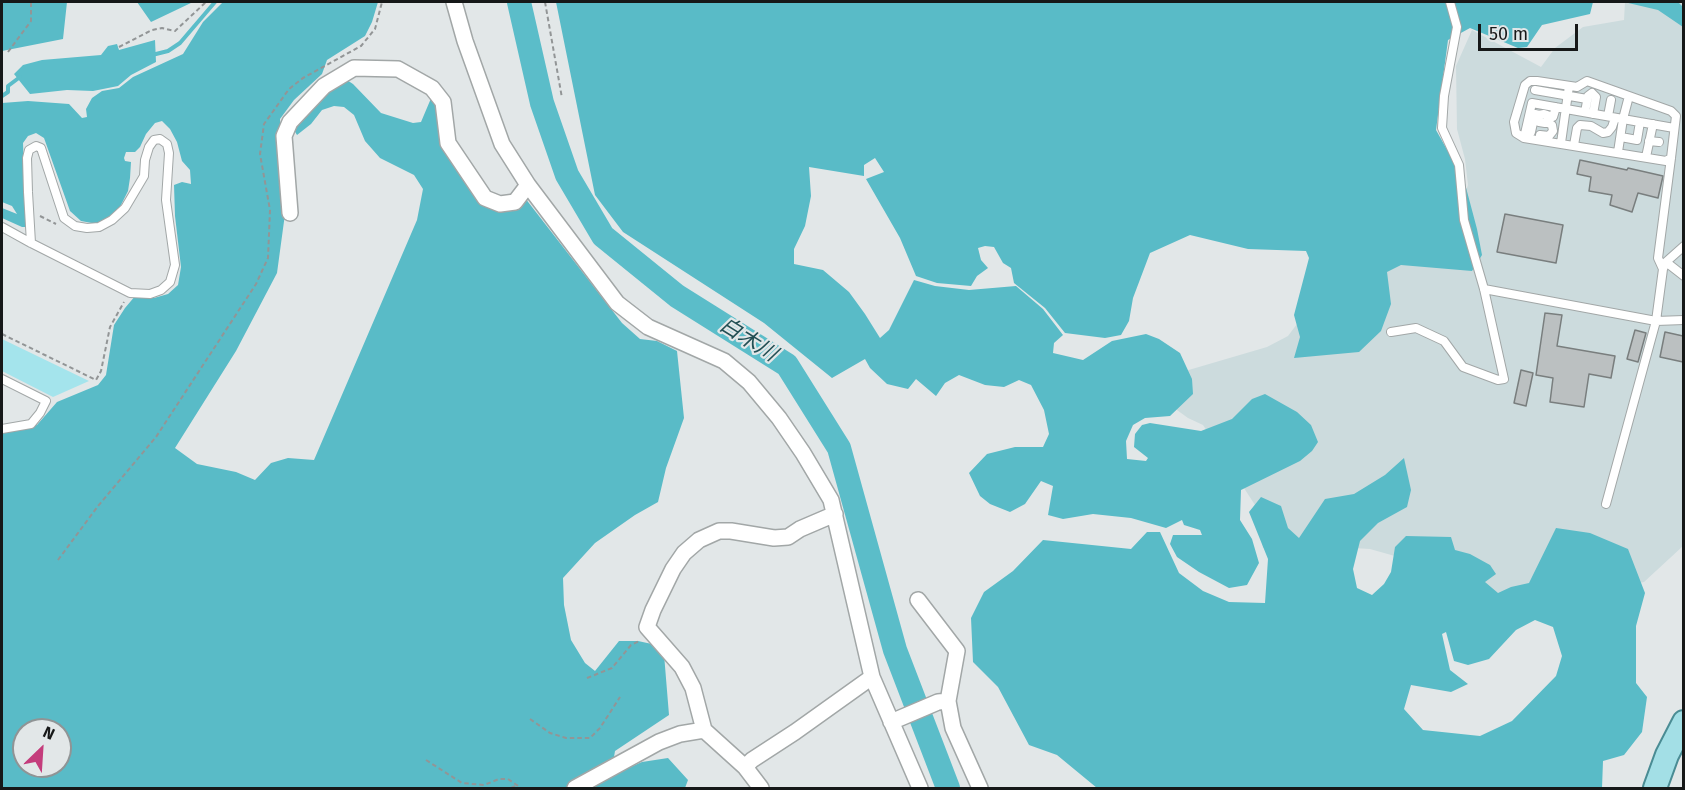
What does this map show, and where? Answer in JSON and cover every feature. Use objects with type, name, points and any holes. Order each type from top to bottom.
[{"type":"main road","points":[[1655,789],[1667,755],[1683,722]]},
{"type":"street","points":[[454,2],[465,41],[502,144],[528,185],[617,303],[648,327],[724,361],[749,382],[779,418],[831,500],[872,677],[920,789]]},
{"type":"street","points":[[290,213],[284,136],[290,122],[324,86],[354,68],[398,69],[432,88],[443,102],[448,143],[484,198],[500,204],[515,202],[528,185]]},
{"type":"street","points":[[761,789],[745,767],[704,730],[693,688],[682,667],[647,627],[673,569],[684,553],[699,540],[719,531],[774,538],[788,537],[800,529],[835,514]]},
{"type":"street","points":[[918,600],[957,651],[943,702],[980,789]]},
{"type":"street","points":[[745,767],[872,677]]},
{"type":"street","points":[[891,722],[943,702]]},
{"type":"street","points":[[575,789],[659,742],[680,734],[704,730]]},
{"type":"lane","points":[[1391,332],[1416,328],[1444,341],[1463,367],[1498,380],[1504,379],[1484,289],[1464,220],[1459,165],[1442,128],[1444,96],[1457,27],[1450,2]]},
{"type":"lane","points":[[1544,119],[1544,131],[1550,133],[1550,136],[1516,133],[1515,122],[1525,85],[1530,81],[1577,87],[1587,81],[1671,111],[1676,116],[1658,258],[1665,266],[1683,276]]},
{"type":"lane","points":[[1527,134],[1537,81]]},
{"type":"lane","points":[[1561,143],[1569,86]]},
{"type":"lane","points":[[1535,90],[1587,99],[1589,93],[1595,94],[1596,97],[1589,113]]},
{"type":"lane","points":[[1574,145],[1577,128],[1580,126],[1591,126],[1603,133],[1608,132],[1629,96]]},
{"type":"lane","points":[[1611,100],[1621,137],[1618,152]]},
{"type":"lane","points":[[1532,103],[1674,128]]},
{"type":"lane","points":[[1527,134],[1535,114],[1544,119],[1553,117],[1556,107]]},
{"type":"lane","points":[[1621,137],[1636,140],[1640,122]]},
{"type":"lane","points":[[1646,158],[1653,124]]},
{"type":"lane","points":[[1527,134],[1561,143],[1646,158],[1666,161],[1671,158]]},
{"type":"lane","points":[[2,227],[31,243],[130,293],[150,294],[161,290],[170,282],[175,265],[166,200],[169,153],[167,144],[160,139],[154,140],[148,147],[144,176],[125,208],[112,220],[99,227],[75,226],[64,218],[41,148],[36,146],[29,150],[27,158],[31,243]]},
{"type":"lane","points":[[1649,141],[1659,142]]},
{"type":"lane","points":[[1606,504],[1656,321],[1665,266],[1683,246]]},
{"type":"lane","points":[[1484,289],[1656,321],[1683,320]]},
{"type":"lane","points":[[2,379],[46,401],[31,424],[2,429]]},
{"type":"path","points":[[8,52],[31,21],[31,2]]},
{"type":"path","points":[[119,46],[152,30],[162,28],[175,31],[206,2]]},
{"type":"path","points":[[58,560],[98,506],[156,437],[256,284],[268,258],[270,210],[260,153],[264,124],[289,89],[303,78],[361,45],[375,29],[382,2]]},
{"type":"path","points":[[545,2],[562,98]]},
{"type":"path","points":[[29,210],[67,230],[70,223]]},
{"type":"path","points":[[2,334],[96,380],[101,371],[110,327],[130,293]]},
{"type":"path","points":[[586,678],[612,668],[631,645],[652,634]]},
{"type":"path","points":[[530,719],[550,733],[566,738],[590,738],[600,728],[620,697]]},
{"type":"path","points":[[426,760],[462,783],[484,785],[499,779],[508,779],[521,789]]},
{"type":"path","points":[[510,789],[518,785]]},
{"type":"shaded area","points":[[2,2],[67,2],[63,39],[2,51]]},
{"type":"shaded area","points":[[137,2],[193,2],[151,22]]},
{"type":"shaded area","points":[[223,2],[378,2],[365,36],[327,60],[322,74],[294,100],[280,119],[285,214],[277,273],[236,351],[175,448],[197,464],[236,472],[255,480],[271,463],[288,458],[314,460],[417,220],[423,189],[414,175],[380,158],[365,141],[354,115],[344,107],[334,106],[322,110],[311,124],[297,135],[291,125],[336,73],[353,84],[381,113],[413,123],[421,122],[432,96],[441,106],[442,135],[484,202],[525,198],[622,323],[640,339],[657,341],[677,351],[684,418],[666,468],[658,502],[595,543],[563,578],[564,605],[571,640],[585,663],[595,671],[619,641],[638,641],[661,646],[664,654],[669,715],[615,751],[613,763],[569,788],[2,788],[2,433],[37,425],[57,402],[98,385],[106,375],[114,325],[125,308],[136,295],[154,298],[168,294],[178,285],[181,267],[174,185],[182,182],[191,184],[190,170],[182,161],[177,142],[170,129],[162,121],[155,123],[135,152],[126,152],[125,161],[131,162],[130,178],[128,191],[120,207],[97,224],[81,221],[70,211],[44,138],[36,133],[28,136],[23,143],[26,227],[22,227],[2,218],[2,208],[17,214],[12,206],[2,202],[2,103],[28,101],[69,104],[82,118],[87,117],[86,109],[92,98],[102,91],[119,88],[133,77],[183,54],[203,22]]},
{"type":"shaded area","points":[[556,2],[1593,2],[1590,14],[1542,25],[1527,47],[1518,48],[1470,28],[1448,40],[1436,130],[1464,180],[1482,255],[1472,271],[1401,265],[1387,272],[1391,304],[1381,331],[1359,352],[1294,358],[1300,337],[1294,315],[1309,258],[1306,251],[1248,249],[1190,235],[1150,253],[1133,298],[1129,321],[1121,335],[1105,338],[1065,333],[1045,308],[1014,283],[1011,268],[1003,263],[994,247],[978,248],[981,260],[988,268],[977,276],[971,286],[937,283],[916,276],[900,238],[866,179],[884,172],[875,158],[864,165],[864,176],[809,167],[811,196],[805,226],[794,249],[794,264],[823,270],[849,292],[880,338],[889,330],[914,280],[935,286],[969,290],[1016,286],[1043,309],[1063,335],[1054,343],[1053,353],[1083,360],[1112,341],[1146,334],[1159,339],[1180,353],[1192,379],[1193,394],[1170,416],[1145,418],[1133,425],[1126,441],[1127,459],[1146,461],[1148,458],[1134,447],[1135,434],[1142,425],[1150,423],[1201,431],[1232,419],[1252,399],[1265,394],[1297,412],[1311,425],[1318,442],[1312,451],[1300,461],[1241,490],[1240,520],[1252,539],[1259,563],[1247,585],[1229,588],[1177,557],[1170,544],[1173,535],[1202,535],[1200,530],[1184,525],[1182,520],[1166,528],[1131,518],[1093,514],[1063,519],[1048,515],[1053,486],[1041,481],[1025,504],[1010,512],[990,504],[980,496],[969,473],[987,454],[1015,447],[1043,447],[1049,434],[1044,410],[1031,385],[1019,380],[1004,387],[985,385],[959,375],[945,383],[936,396],[916,379],[908,389],[887,384],[870,368],[865,359],[832,378],[764,323],[623,232],[595,195]]},
{"type":"shaded area","points":[[1624,2],[1679,3],[1683,7],[1683,27],[1658,10]]},
{"type":"shaded area","points":[[1625,2],[1683,2],[1683,546],[1644,582],[1561,602],[1502,603],[1455,573],[1370,549],[1320,546],[1263,548],[1255,505],[1203,425],[1188,418],[1141,384],[1267,347],[1288,336],[1303,316],[1314,268],[1446,247],[1468,185],[1465,159],[1457,129],[1456,66],[1472,30],[1541,67],[1555,48],[1583,27],[1624,20]]},
{"type":"shaded area","points":[[155,40],[156,62],[131,75],[118,86],[93,91],[67,90],[30,94],[14,74],[23,65],[42,60],[101,55],[108,46],[117,44],[119,50]]},
{"type":"shaded area","points":[[2,339],[89,381],[53,397],[2,371]]},
{"type":"shaded area","points":[[1404,458],[1411,490],[1407,507],[1378,523],[1360,541],[1353,569],[1357,588],[1372,595],[1384,584],[1391,572],[1395,547],[1406,536],[1451,537],[1455,550],[1470,554],[1490,565],[1496,574],[1485,582],[1498,593],[1529,583],[1556,528],[1590,533],[1628,549],[1645,593],[1636,626],[1636,683],[1647,697],[1642,732],[1624,755],[1603,761],[1602,788],[1097,788],[1057,755],[1029,745],[998,687],[973,662],[971,618],[984,592],[1013,571],[1043,540],[1131,549],[1147,532],[1160,532],[1179,573],[1203,591],[1229,602],[1265,603],[1268,559],[1249,512],[1261,497],[1281,506],[1288,528],[1299,538],[1325,499],[1354,494],[1385,475]],"holes":[[[1535,620],[1553,627],[1562,656],[1556,676],[1512,721],[1480,736],[1423,730],[1404,709],[1411,685],[1451,692],[1468,684],[1450,670],[1442,634],[1446,632],[1454,661],[1468,665],[1489,659],[1516,630]]]},
{"type":"shaded area","points":[[668,758],[688,780],[685,788],[581,788],[642,762]]},
{"type":"building","points":[[1580,160],[1663,176],[1658,198],[1638,193],[1632,212],[1610,205],[1612,195],[1589,191],[1591,177],[1577,174]]},
{"type":"building","points":[[1505,214],[1563,225],[1556,263],[1497,252]]},
{"type":"building","points":[[1545,313],[1562,315],[1557,346],[1615,356],[1611,378],[1589,374],[1584,407],[1550,402],[1553,378],[1536,375]]},
{"type":"building","points":[[1635,330],[1646,333],[1638,362],[1627,359]]},
{"type":"building","points":[[1665,332],[1683,336],[1683,362],[1660,357]]},
{"type":"building","points":[[1521,370],[1533,373],[1526,406],[1514,403]]},
{"type":"waterway","points":[[152,55],[168,51],[180,43],[215,2]]},
{"type":"waterway","name":"白木川","points":[[519,2],[542,103],[567,175],[603,236],[677,296],[787,365],[839,448],[895,650],[948,788]]},
{"type":"waterway","points":[[2,96],[8,92],[8,86],[20,77]]}]
